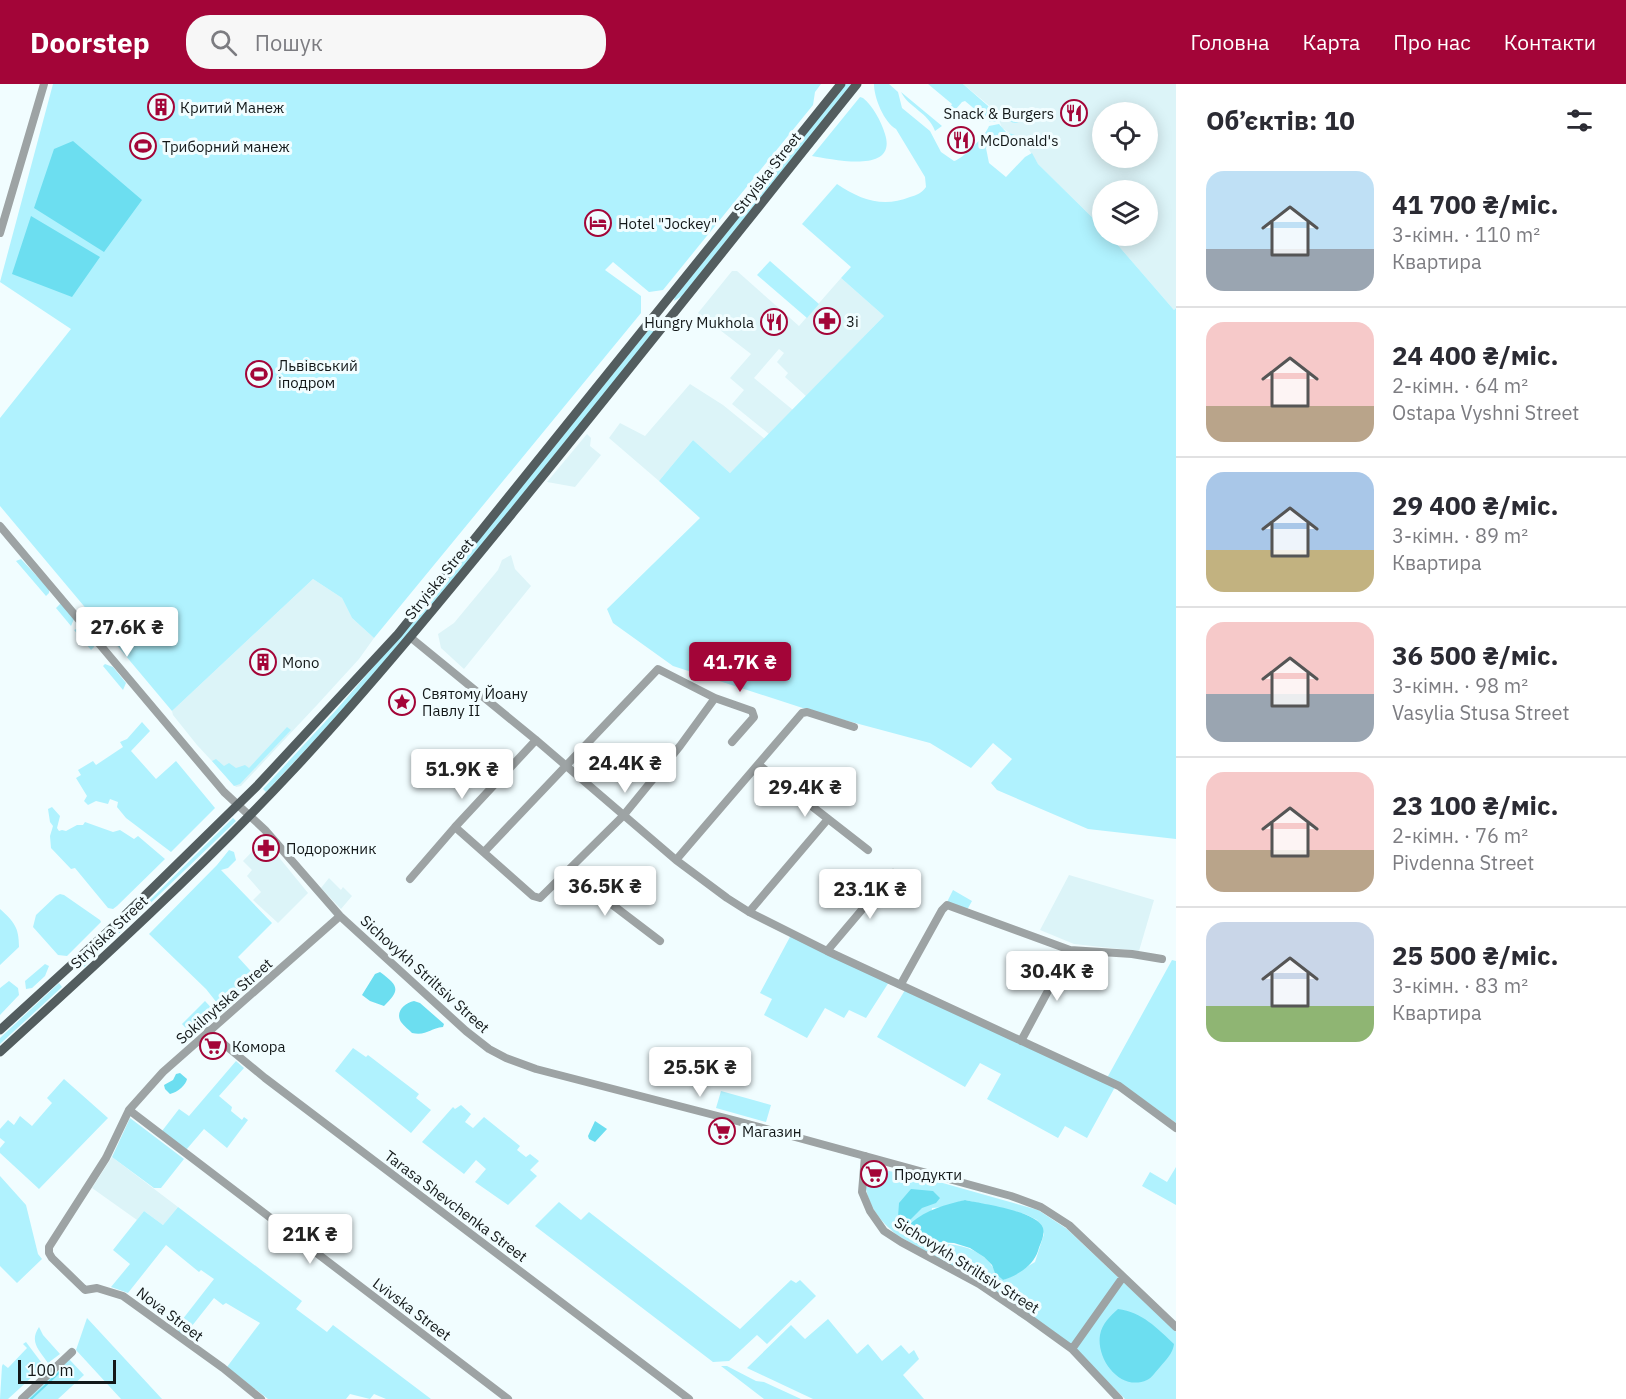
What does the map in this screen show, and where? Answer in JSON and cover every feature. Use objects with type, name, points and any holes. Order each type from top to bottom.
[{"type":"main road","name":"Stryiska Street","points":[[0,1030],[238,805],[398,634],[841,84]]},
{"type":"main road","name":"Stryiska Street","points":[[0,1052],[127,937],[250,815],[335,723],[410,637],[687,298],[857,84]]},
{"type":"main road","points":[[64,971],[76,983]]},
{"type":"street","points":[[0,233],[44,84]]},
{"type":"street","name":"Sichovykh Striltsiv Street","points":[[0,526],[224,792],[265,830],[340,916],[489,1049],[507,1058],[567,1077],[866,1156],[1011,1196],[1041,1207],[1069,1225],[1176,1327]]},
{"type":"street","points":[[410,637],[536,740],[676,860],[727,898],[749,912],[827,951],[1119,1086],[1176,1128]]},
{"type":"street","points":[[484,852],[658,669],[715,698],[755,713],[732,742]]},
{"type":"street","points":[[455,826],[533,896],[540,898],[623,816],[680,746],[715,698]]},
{"type":"street","points":[[676,860],[802,713],[807,712],[854,727]]},
{"type":"street","points":[[410,879],[455,826],[536,740]]},
{"type":"street","points":[[759,765],[868,850]]},
{"type":"street","points":[[749,912],[828,819]]},
{"type":"street","points":[[568,871],[660,941]]},
{"type":"street","points":[[827,951],[893,873]]},
{"type":"street","points":[[902,984],[942,910],[947,905],[1070,950],[1132,954],[1162,959]]},
{"type":"street","name":"Sokilnytska Street","points":[[129,1110],[163,1072],[340,916]]},
{"type":"street","points":[[1021,1041],[1070,950]]},
{"type":"street","name":"Tarasa Shevchenka Street","points":[[208,1031],[265,1078],[689,1399]]},
{"type":"street","name":"Nova Street","points":[[129,1110],[106,1158],[50,1244],[48,1250],[50,1256],[85,1290],[98,1288],[123,1296],[223,1368],[261,1399]]},
{"type":"street","name":"Lvivska Street","points":[[129,1110],[508,1399]]},
{"type":"street","name":"Sichovykh Striltsiv Street","points":[[866,1156],[862,1192],[870,1211],[884,1230],[901,1242],[999,1297],[1072,1349],[1119,1399]]},
{"type":"street","points":[[1072,1349],[1123,1277]]},
{"type":"street","points":[[21,1399],[72,1352]]},
{"type":"shaded area","name":"Львівський іподром","points":[[53,84],[821,84],[815,92],[813,105],[663,290],[649,292],[613,262],[605,270],[641,296],[641,313],[374,638],[352,618],[342,598],[313,579],[172,711],[0,506],[0,418],[71,329],[0,282]]},
{"type":"shaded area","points":[[846,84],[852,84],[682,296],[674,301],[675,297]]},
{"type":"shaded area","points":[[874,84],[889,84],[898,92],[902,108],[930,131],[941,152],[954,161],[974,146],[989,126],[999,124],[1006,132],[1015,135],[1013,139],[997,136],[992,141],[986,148],[989,163],[1006,177],[1025,157],[1032,153],[1038,164],[1092,217],[1092,246],[1119,246],[1174,310],[1176,308],[1176,839],[1088,829],[997,790],[991,783],[1012,759],[993,743],[971,768],[930,743],[818,713],[673,666],[613,623],[607,609],[700,518],[659,481],[693,440],[730,473],[884,316],[841,278],[851,267],[802,224],[837,184],[864,198],[881,202],[891,202],[913,196],[926,187],[925,177],[896,129],[888,121],[876,96]]},
{"type":"shaded area","points":[[928,84],[963,84],[995,112],[998,122],[990,122],[965,101],[956,109],[949,109],[952,104]]},
{"type":"shaded area","points":[[963,84],[1176,84],[1176,308],[1174,310],[1119,246],[1158,246],[1158,180],[1092,180],[1092,217],[1038,164],[1024,142],[1002,128],[996,112]]},
{"type":"shaded area","points":[[901,92],[942,126],[935,131],[928,119]]},
{"type":"shaded area","points":[[860,97],[867,101],[873,109],[885,134],[886,147],[882,155],[873,160],[861,162],[812,156]]},
{"type":"shaded area","points":[[1015,109],[1020,111],[1022,116],[1020,121],[1015,123],[1010,121],[1008,116],[1010,111]]},
{"type":"shaded area","points":[[73,141],[142,200],[104,252],[34,208],[54,149]]},
{"type":"shaded area","points":[[31,216],[100,257],[72,297],[12,274]]},
{"type":"shaded area","points":[[770,261],[819,304],[807,318],[757,275]]},
{"type":"shaded area","points":[[732,271],[737,271],[799,326],[841,278],[884,316],[806,396],[785,377],[788,373],[777,362],[784,353],[779,349],[754,378],[793,410],[769,434],[732,404],[744,390],[730,378],[751,354],[698,313]]},
{"type":"shaded area","points":[[659,317],[663,317],[664,321],[407,636],[341,712],[266,792],[263,789],[403,633]]},
{"type":"shaded area","points":[[690,384],[723,405],[765,439],[730,473],[693,440],[659,481],[609,438],[620,423],[645,436]]},
{"type":"shaded area","points":[[587,434],[591,438],[590,446],[601,455],[575,487],[547,482]]},
{"type":"shaded area","points":[[511,555],[515,569],[531,586],[464,669],[441,648],[438,634],[454,623],[498,570],[502,560]]},
{"type":"shaded area","points":[[21,559],[49,589],[46,596],[16,561]]},
{"type":"shaded area","points":[[313,579],[342,598],[352,618],[374,638],[359,659],[317,705],[241,786],[236,787],[197,745],[172,711]]},
{"type":"shaded area","points":[[61,603],[74,619],[71,626],[56,608]]},
{"type":"shaded area","points":[[78,628],[92,641],[94,647],[91,650],[74,630]]},
{"type":"shaded area","points":[[105,664],[113,667],[126,683],[123,690],[103,666]]},
{"type":"shaded area","points":[[142,722],[150,731],[131,751],[156,779],[176,761],[215,808],[171,852],[126,818],[117,807],[118,802],[110,799],[108,804],[96,801],[88,805],[84,801],[87,796],[76,778],[81,775],[78,770],[93,761],[96,765],[123,747],[120,742],[127,739]]},
{"type":"shaded area","points":[[287,727],[291,730],[240,784],[234,786],[212,761],[216,759],[224,766],[229,763],[236,768],[245,765],[249,768]]},
{"type":"shaded area","points":[[52,807],[60,816],[57,828],[59,831],[66,831],[77,825],[83,825],[85,822],[113,832],[120,830],[134,839],[138,836],[165,859],[117,906],[113,909],[108,908],[75,868],[71,869],[51,848],[50,836],[53,826],[48,809]]},
{"type":"shaded area","points":[[233,818],[236,821],[84,967],[81,964],[152,898]]},
{"type":"shaded area","points":[[264,839],[308,893],[278,923],[253,900],[261,892],[247,876],[252,870],[243,861]]},
{"type":"shaded area","points":[[229,850],[234,852],[236,860],[228,868],[221,870],[272,923],[238,957],[258,979],[221,1008],[206,989],[149,934]]},
{"type":"shaded area","points":[[1069,875],[1154,900],[1139,951],[1074,944],[1040,930]]},
{"type":"shaded area","points":[[329,878],[341,890],[343,887],[352,896],[341,909],[321,888]]},
{"type":"shaded area","points":[[953,890],[972,901],[967,910],[947,902]]},
{"type":"shaded area","points":[[60,894],[101,922],[67,956],[58,955],[33,927],[36,915]]},
{"type":"shaded area","points":[[0,909],[15,925],[19,947],[0,965]]},
{"type":"shaded area","points":[[791,935],[889,982],[866,1018],[849,1010],[844,1018],[825,1008],[807,1038],[764,1015],[772,999],[760,993]]},
{"type":"shaded area","points":[[1172,960],[1176,961],[1176,1123],[1126,1087],[1107,1078]]},
{"type":"shaded area","points":[[45,964],[49,966],[45,976],[32,988],[26,989],[25,981]]},
{"type":"shaded area","points":[[380,972],[390,980],[395,988],[393,995],[384,1006],[362,995],[375,974]]},
{"type":"shaded area","points":[[9,981],[18,988],[19,995],[0,1015],[0,988]]},
{"type":"shaded area","points":[[59,983],[62,987],[0,1044],[0,1038]]},
{"type":"shaded area","points":[[905,990],[1115,1087],[1087,1138],[1065,1126],[1058,1138],[987,1099],[1001,1074],[980,1063],[965,1087],[877,1037]]},
{"type":"shaded area","points":[[205,1001],[217,1014],[194,1037],[182,1024]]},
{"type":"shaded area","points":[[414,1001],[420,1003],[444,1024],[443,1027],[425,1033],[412,1033],[401,1022],[399,1015],[404,1006]]},
{"type":"shaded area","points":[[353,1048],[366,1057],[368,1055],[419,1094],[416,1098],[431,1110],[411,1133],[335,1071]]},
{"type":"shaded area","points":[[236,1061],[244,1068],[219,1096],[232,1107],[231,1111],[242,1120],[244,1117],[248,1120],[227,1148],[204,1129],[186,1150],[162,1131],[179,1109],[189,1116]]},
{"type":"shaded area","points":[[180,1073],[187,1079],[179,1090],[170,1094],[164,1085]]},
{"type":"shaded area","points":[[64,1079],[108,1118],[39,1189],[0,1153],[0,1148],[5,1142],[0,1138],[0,1129],[8,1120],[14,1125],[20,1116],[32,1126],[52,1103],[47,1098]]},
{"type":"shaded area","points":[[721,1091],[771,1105],[766,1122],[716,1108]]},
{"type":"shaded area","points":[[461,1105],[471,1114],[465,1122],[473,1128],[484,1117],[520,1146],[517,1150],[526,1157],[530,1154],[539,1161],[530,1170],[537,1176],[508,1205],[475,1182],[486,1169],[476,1160],[464,1174],[422,1142],[453,1107],[455,1109]]},
{"type":"shaded area","points":[[130,1118],[184,1159],[161,1188],[154,1188],[112,1157]]},
{"type":"shaded area","points":[[595,1121],[607,1129],[595,1142],[588,1136]]},
{"type":"shaded area","points":[[112,1157],[178,1207],[163,1225],[144,1211],[137,1220],[92,1188]]},
{"type":"shaded area","points":[[1176,1167],[1176,1205],[1142,1186],[1150,1172],[1167,1182]]},
{"type":"shaded area","points":[[885,1172],[925,1178],[1038,1210],[1067,1229],[1176,1332],[1176,1399],[1125,1399],[1069,1343],[1001,1295],[897,1235],[875,1211],[866,1188],[865,1179],[881,1183]],"holes":[[[965,1200],[1025,1214],[1037,1220],[1044,1234],[1035,1262],[1003,1280],[988,1261],[978,1253],[965,1247],[928,1239],[932,1208]]]},
{"type":"shaded area","points":[[0,1176],[26,1205],[38,1254],[42,1259],[17,1283],[0,1266]]},
{"type":"shaded area","points":[[911,1189],[933,1191],[940,1198],[936,1203],[922,1208],[907,1223],[898,1217],[899,1203]]},
{"type":"shaded area","points":[[965,1200],[1008,1209],[1039,1222],[1043,1228],[1043,1237],[1036,1256],[1029,1265],[1019,1273],[1003,1280],[984,1257],[970,1248],[954,1243],[937,1242],[910,1230],[911,1223],[923,1214]]},
{"type":"shaded area","points":[[559,1202],[581,1220],[589,1212],[740,1329],[791,1280],[796,1283],[800,1280],[816,1296],[767,1344],[757,1335],[729,1361],[713,1362],[535,1226]]},
{"type":"shaded area","points":[[178,1207],[302,1301],[296,1309],[327,1332],[333,1325],[431,1399],[386,1399],[374,1394],[370,1399],[350,1394],[346,1399],[268,1399],[227,1367],[260,1323],[226,1303],[223,1305],[214,1298],[184,1336],[175,1329],[214,1279],[201,1270],[199,1272],[166,1245],[128,1293],[111,1287],[130,1264],[113,1250],[144,1211],[163,1225]]},
{"type":"shaded area","points":[[1118,1309],[1142,1317],[1174,1344],[1167,1359],[1147,1380],[1137,1383],[1120,1378],[1106,1363],[1102,1354],[1101,1331],[1107,1320]]},
{"type":"shaded area","points":[[87,1318],[162,1399],[121,1399],[76,1350]]},
{"type":"shaded area","points":[[828,1319],[857,1354],[868,1344],[882,1361],[901,1345],[909,1354],[914,1350],[919,1359],[903,1375],[924,1399],[813,1399],[747,1368],[791,1325],[805,1339]]},
{"type":"shaded area","points":[[39,1327],[60,1354],[48,1363],[35,1342]]},
{"type":"shaded area","points":[[26,1342],[44,1366],[8,1399],[0,1399],[2,1366],[3,1364],[8,1368],[27,1348],[23,1344]]},
{"type":"shaded area","points":[[69,1359],[84,1375],[58,1399],[25,1399]]},
{"type":"shaded area","points":[[721,1366],[727,1366],[756,1381],[764,1382],[801,1399],[764,1399]]},
{"type":"waterway","points":[[31,1399],[64,1368]]},
{"type":"place","name":"Критий Манеж","points":[[161,107]]},
{"type":"place","name":"Snack & Burgers","points":[[1074,113]]},
{"type":"place","name":"McDonald's","points":[[961,140]]},
{"type":"place","name":"Триборний манеж","points":[[143,146]]},
{"type":"place","name":"Hotel \"Jockey\"","points":[[598,223]]},
{"type":"place","name":"3і","points":[[827,321]]},
{"type":"place","name":"Hungry Mukhola","points":[[774,322]]},
{"type":"place","name":"Львівський іподром","points":[[259,374]]},
{"type":"place","name":"Mono","points":[[263,662]]},
{"type":"place","name":"Святому Йоану Павлу ІІ","points":[[402,702]]},
{"type":"place","name":"Подорожник","points":[[266,848]]},
{"type":"place","name":"Комора","points":[[213,1046]]},
{"type":"place","name":"Магазин","points":[[722,1131]]},
{"type":"place","name":"Продукти","points":[[874,1174]]}]
